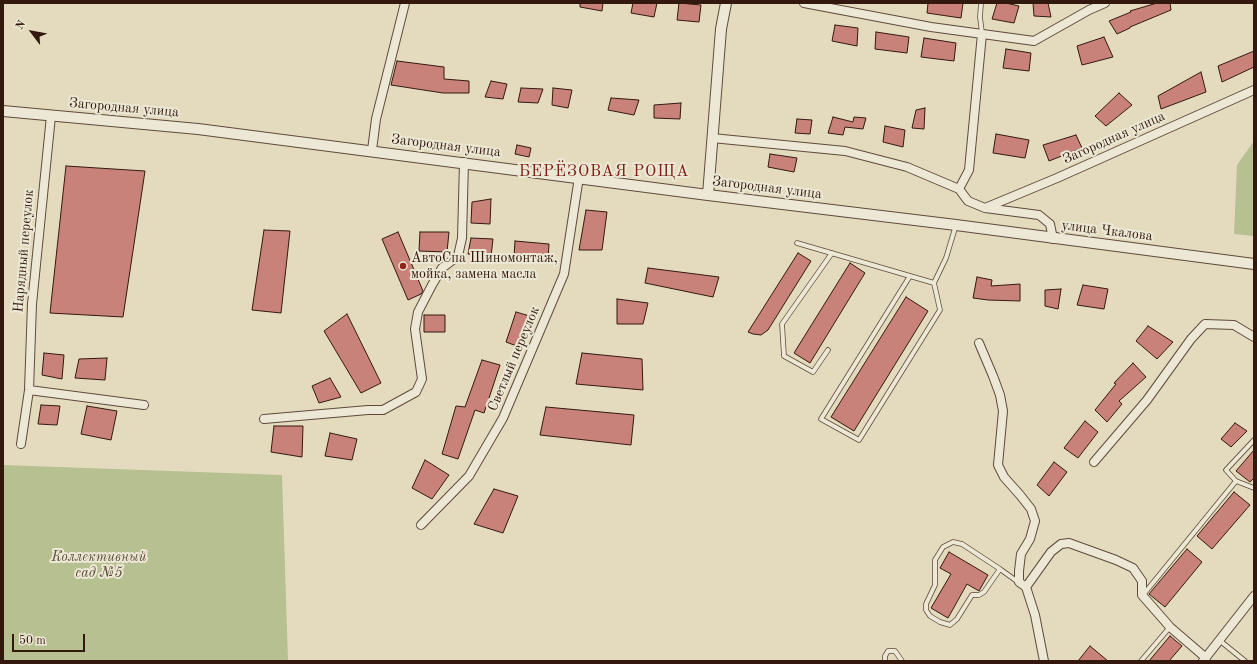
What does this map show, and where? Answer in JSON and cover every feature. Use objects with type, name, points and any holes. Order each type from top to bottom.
[{"type":"street","points":[[372,150],[376,119],[405,3]]},
{"type":"street","points":[[708,195],[721,29],[726,3]]},
{"type":"street","points":[[804,3],[931,26],[1034,41],[1089,10],[1106,3]]},
{"type":"street","points":[[959,189],[969,170],[982,34]]},
{"type":"street","name":"Загородная улица","points":[[985,208],[1057,178],[1254,90]]},
{"type":"street","name":"Загородная улица","points":[[3,111],[198,129],[372,150],[708,195],[956,225]]},
{"type":"street","name":"Нарядный переулок","points":[[21,444],[29,390],[32,304],[51,116]]},
{"type":"street","points":[[712,138],[845,151],[907,167],[959,189],[968,201],[985,208],[1039,215],[1050,224],[1053,239]]},
{"type":"street","points":[[264,419],[383,410],[416,392],[422,379],[415,329],[418,312],[442,268],[458,256],[462,238],[464,162]]},
{"type":"street","name":"Светлый переулок","points":[[421,525],[469,476],[504,418],[564,274],[578,177]]},
{"type":"street","name":"улица Чкалова","points":[[956,225],[1053,239],[1254,264]]},
{"type":"street","points":[[1094,462],[1147,400],[1191,339],[1205,324],[1234,324],[1254,337]]},
{"type":"street","points":[[979,343],[1000,395],[1003,411],[998,465],[1004,477],[1031,510],[1035,521],[1030,539],[1022,554],[1019,582],[1026,587],[1035,615],[1044,661]]},
{"type":"street","points":[[29,390],[144,405]]},
{"type":"street","points":[[1026,587],[1051,552],[1060,544],[1069,543],[1116,560],[1133,568],[1142,581],[1142,595],[1170,627],[1204,660],[1254,596]]},
{"type":"lane","points":[[981,3],[980,17],[982,34]]},
{"type":"lane","points":[[910,276],[822,419],[859,440],[940,310],[934,283],[946,258],[956,225]]},
{"type":"lane","points":[[797,242],[934,283]]},
{"type":"lane","points":[[828,350],[813,372],[790,360],[784,356],[782,324],[832,253]]},
{"type":"lane","points":[[1254,440],[1226,470],[1236,481],[1254,488]]},
{"type":"lane","points":[[1142,595],[1236,481]]},
{"type":"lane","points":[[1000,569],[984,592],[979,595],[972,594],[957,619],[950,625],[940,622],[930,616],[926,610],[926,604],[935,585],[935,560],[943,547],[953,542],[962,544],[1000,569],[1019,582]]},
{"type":"lane","points":[[1141,661],[1170,627]]},
{"type":"lane","points":[[1219,640],[1245,661]]},
{"type":"lane","points":[[885,661],[885,656],[888,652],[895,651],[902,661]]},
{"type":"green space","points":[[1254,141],[1254,236],[1234,234],[1237,165]]},
{"type":"green space","name":"Коллективный сад №5","points":[[3,465],[282,475],[288,661],[3,661]]},
{"type":"building","points":[[580,3],[603,3],[602,11],[580,7]]},
{"type":"building","points":[[633,3],[657,3],[654,17],[631,13]]},
{"type":"building","points":[[679,3],[701,5],[699,22],[677,20]]},
{"type":"building","points":[[928,3],[963,3],[961,18],[927,13]]},
{"type":"building","points":[[997,3],[1006,3],[1019,6],[1014,23],[992,19]]},
{"type":"building","points":[[1033,3],[1048,3],[1051,17],[1034,16]]},
{"type":"building","points":[[1157,3],[1170,3],[1171,10],[1117,34],[1109,21],[1131,12],[1130,11]]},
{"type":"building","points":[[835,25],[858,28],[857,46],[832,41]]},
{"type":"building","points":[[876,32],[909,37],[907,53],[875,49]]},
{"type":"building","points":[[1104,37],[1113,57],[1082,65],[1077,46]]},
{"type":"building","points":[[924,38],[956,43],[954,61],[921,57]]},
{"type":"building","points":[[1006,49],[1031,53],[1029,71],[1003,68]]},
{"type":"building","points":[[1254,51],[1254,67],[1222,82],[1218,66]]},
{"type":"building","points":[[397,61],[444,67],[444,79],[469,81],[469,93],[443,93],[391,85]]},
{"type":"building","points":[[1201,72],[1206,92],[1161,109],[1158,96]]},
{"type":"building","points":[[491,81],[507,84],[503,99],[485,97]]},
{"type":"building","points":[[521,88],[543,89],[538,103],[518,102]]},
{"type":"building","points":[[553,88],[572,90],[568,108],[552,105]]},
{"type":"building","points":[[1119,93],[1132,105],[1106,126],[1095,116]]},
{"type":"building","points":[[611,98],[639,100],[634,115],[608,110]]},
{"type":"building","points":[[681,103],[680,119],[654,118],[654,105]]},
{"type":"building","points":[[925,108],[924,129],[912,128],[916,110]]},
{"type":"building","points":[[833,117],[853,122],[854,117],[866,118],[863,129],[845,127],[843,135],[828,133]]},
{"type":"building","points":[[797,119],[812,120],[810,134],[795,133]]},
{"type":"building","points":[[885,126],[905,130],[903,147],[883,142]]},
{"type":"building","points":[[996,134],[1029,140],[1025,158],[993,153]]},
{"type":"building","points":[[1076,135],[1082,148],[1049,161],[1043,145]]},
{"type":"building","points":[[517,145],[531,148],[529,157],[515,154]]},
{"type":"building","points":[[770,154],[797,158],[794,172],[768,167]]},
{"type":"building","points":[[66,166],[145,171],[123,317],[50,313]]},
{"type":"building","points":[[491,199],[490,224],[471,223],[472,202]]},
{"type":"building","points":[[586,210],[607,212],[602,250],[579,250]]},
{"type":"building","points":[[264,230],[290,231],[281,313],[252,310]]},
{"type":"building","name":"АвтоСпа Шиномонтаж, мойка, замена масла","points":[[398,232],[423,291],[421,294],[408,300],[382,239]]},
{"type":"building","points":[[420,232],[449,232],[447,252],[419,251]]},
{"type":"building","points":[[471,238],[493,239],[491,256],[468,254]]},
{"type":"building","points":[[515,241],[549,244],[548,260],[514,257]]},
{"type":"building","points":[[798,253],[811,261],[768,330],[761,335],[748,332]]},
{"type":"building","points":[[850,263],[865,273],[810,363],[794,353]]},
{"type":"building","points":[[648,268],[719,277],[713,297],[645,283]]},
{"type":"building","points":[[977,277],[992,280],[991,286],[1020,284],[1020,301],[973,298]]},
{"type":"building","points":[[1083,285],[1108,289],[1104,309],[1077,305]]},
{"type":"building","points":[[1061,289],[1058,309],[1045,306],[1045,290]]},
{"type":"building","points":[[906,297],[928,311],[854,431],[831,417]]},
{"type":"building","points":[[617,299],[648,303],[643,324],[617,324]]},
{"type":"building","points":[[516,312],[533,317],[522,348],[506,342]]},
{"type":"building","points":[[347,314],[381,383],[361,393],[324,331]]},
{"type":"building","points":[[424,315],[445,315],[445,332],[424,332]]},
{"type":"building","points":[[1148,326],[1173,342],[1157,359],[1136,341]]},
{"type":"building","points":[[44,353],[64,355],[62,379],[42,375]]},
{"type":"building","points":[[582,353],[642,359],[643,390],[576,384]]},
{"type":"building","points":[[107,358],[105,380],[75,378],[79,359]]},
{"type":"building","points":[[482,360],[500,365],[484,413],[475,410],[458,459],[442,454],[456,406],[465,407]]},
{"type":"building","points":[[1133,363],[1146,377],[1119,401],[1122,404],[1107,422],[1095,410],[1116,384],[1114,383]]},
{"type":"building","points":[[330,378],[341,397],[319,403],[312,386]]},
{"type":"building","points":[[41,405],[60,406],[57,425],[38,424]]},
{"type":"building","points":[[87,406],[117,411],[111,440],[81,434]]},
{"type":"building","points":[[546,407],[634,415],[631,445],[540,435]]},
{"type":"building","points":[[1085,421],[1098,432],[1078,458],[1064,448]]},
{"type":"building","points":[[1235,423],[1247,431],[1231,447],[1221,439]]},
{"type":"building","points":[[274,426],[303,426],[302,457],[271,452]]},
{"type":"building","points":[[330,433],[357,439],[352,460],[325,456]]},
{"type":"building","points":[[1254,450],[1254,478],[1250,482],[1236,471]]},
{"type":"building","points":[[425,460],[449,475],[432,499],[412,488]]},
{"type":"building","points":[[1054,462],[1067,472],[1049,496],[1037,485]]},
{"type":"building","points":[[494,489],[518,496],[503,533],[474,524]]},
{"type":"building","points":[[1234,492],[1250,505],[1212,549],[1197,536]]},
{"type":"building","points":[[1187,549],[1202,562],[1165,607],[1149,594]]},
{"type":"building","points":[[949,552],[988,575],[979,591],[967,584],[948,618],[931,608],[951,574],[940,568]]},
{"type":"building","points":[[1170,636],[1182,646],[1169,661],[1149,661]]},
{"type":"building","points":[[1090,646],[1108,661],[1078,661]]},
{"type":"place","name":"АвтоСпа Шиномонтаж, мойка, замена масла","points":[[403,266]]},
{"type":"district","name":"БЕРЁЗОВАЯ РОЩА","points":[[604,172]]}]
